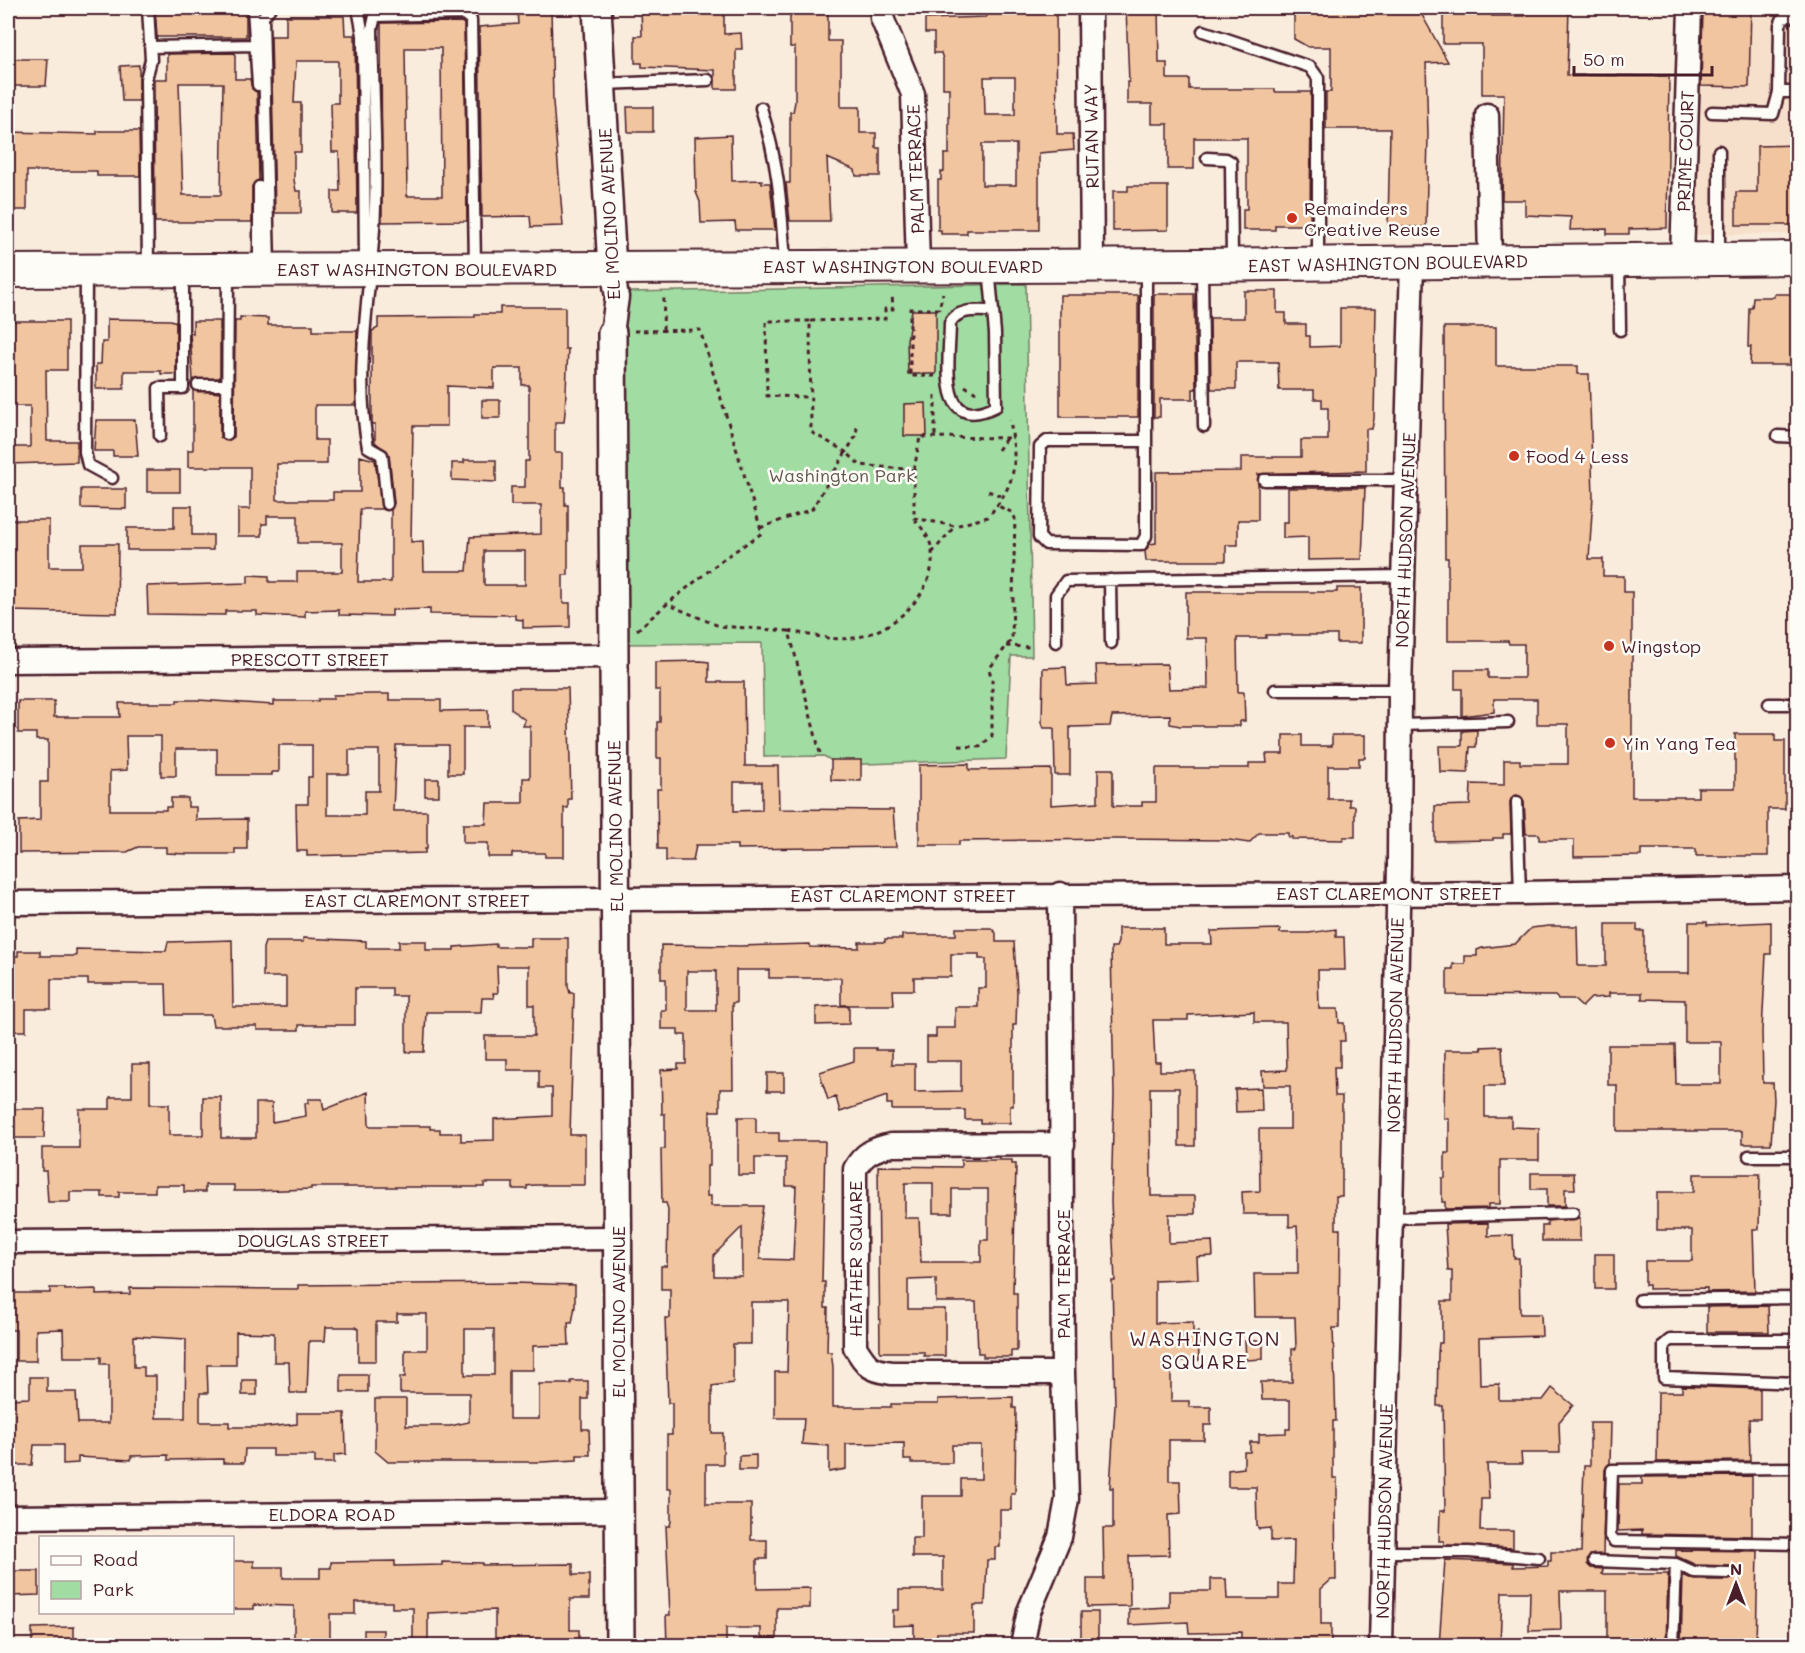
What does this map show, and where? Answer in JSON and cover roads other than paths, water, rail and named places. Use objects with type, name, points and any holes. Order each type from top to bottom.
[{"type":"main road","name":"EAST WASHINGTON BOULEVARD","points":[[8,272],[1318,264],[1797,258]]},
{"type":"street","name":"EL MOLINO AVENUE","points":[[597,8],[612,268],[620,332],[613,656],[620,1646]]},
{"type":"street","name":"PALM TERRACE","points":[[882,8],[882,18],[913,94],[918,265]]},
{"type":"street","name":"RUTAN WAY","points":[[1090,8],[1092,265]]},
{"type":"street","name":"PRIME COURT","points":[[1682,259],[1690,8]]},
{"type":"street","points":[[1487,115],[1490,262]]},
{"type":"street","name":"NORTH HUDSON AVENUE","points":[[1381,1646],[1398,893],[1400,690],[1412,262]]},
{"type":"street","name":"PRESCOTT STREET","points":[[8,661],[613,656]]},
{"type":"street","name":"EAST CLAREMONT STREET","points":[[8,903],[1060,894],[1520,893],[1797,888]]},
{"type":"street","name":"PALM TERRACE","points":[[1023,1646],[1029,1611],[1060,1537],[1067,1498],[1063,1373],[1060,894]]},
{"type":"street","name":"HEATHER SQUARE","points":[[1063,1144],[891,1145],[872,1150],[861,1158],[855,1169],[855,1347],[866,1365],[878,1371],[892,1373],[1063,1373]]},
{"type":"street","name":"DOUGLAS STREET","points":[[8,1242],[618,1238]]},
{"type":"street","name":"ELDORA ROAD","points":[[8,1517],[620,1511]]},
{"type":"lane","points":[[148,8],[151,47],[151,60],[146,79],[148,270]]},
{"type":"lane","points":[[252,8],[259,106],[264,269]]},
{"type":"lane","points":[[264,269],[263,17],[270,8]]},
{"type":"lane","points":[[358,8],[363,35],[367,269],[364,427],[368,447],[382,455],[387,504]]},
{"type":"lane","points":[[367,269],[374,227],[373,19],[379,16],[464,14],[471,20],[476,269]]},
{"type":"lane","points":[[1712,112],[1773,114],[1779,92],[1780,25],[1783,18],[1797,15]]},
{"type":"lane","points":[[1203,31],[1310,67],[1318,78],[1318,264]]},
{"type":"lane","points":[[151,47],[256,45]]},
{"type":"lane","points":[[602,84],[708,80]]},
{"type":"lane","points":[[1779,92],[1797,92]]},
{"type":"lane","points":[[761,108],[772,143],[780,184],[785,266]]},
{"type":"lane","points":[[1719,152],[1719,258]]},
{"type":"lane","points":[[1204,426],[1217,264],[1231,162],[1226,159],[1208,158]]},
{"type":"lane","points":[[1619,260],[1620,330]]},
{"type":"lane","points":[[989,265],[992,311],[996,406],[978,413],[967,412],[956,408],[950,397],[950,323],[953,316],[962,312],[992,311]]},
{"type":"lane","points":[[1146,265],[1146,441],[1146,536],[1141,545],[1046,544],[1039,537],[1040,447],[1047,441],[1146,441]]},
{"type":"lane","points":[[160,436],[159,388],[183,388],[183,270]]},
{"type":"lane","points":[[227,434],[228,270]]},
{"type":"lane","points":[[86,271],[85,453],[88,465],[111,478]]},
{"type":"lane","points":[[198,386],[227,385]]},
{"type":"lane","points":[[1778,436],[1797,437]]},
{"type":"lane","points":[[1264,480],[1407,480]]},
{"type":"lane","points":[[1056,642],[1056,595],[1066,581],[1404,576]]},
{"type":"lane","points":[[1110,580],[1111,644]]},
{"type":"lane","points":[[1275,690],[1400,690]]},
{"type":"lane","points":[[1769,704],[1797,704]]},
{"type":"lane","points":[[1400,725],[1508,722]]},
{"type":"lane","points":[[1517,802],[1520,893]]},
{"type":"lane","points":[[1749,1156],[1797,1156]]},
{"type":"lane","points":[[1391,1218],[1574,1213]]},
{"type":"lane","points":[[1640,1300],[1797,1298]]},
{"type":"lane","points":[[1797,1340],[1670,1340],[1664,1345],[1664,1378],[1797,1383]]},
{"type":"lane","points":[[1797,1468],[1612,1470],[1610,1536],[1614,1541],[1797,1544]]},
{"type":"lane","points":[[1383,1552],[1469,1552],[1539,1558]]},
{"type":"lane","points":[[1594,1561],[1676,1564],[1694,1572],[1729,1573]]},
{"type":"lane","points":[[1673,1646],[1676,1564]]},
{"type":"place","name":"Remainders Creative Reuse","points":[[1292,218]]},
{"type":"place","name":"Food 4 Less","points":[[1514,456]]},
{"type":"place","name":"Wingstop","points":[[1609,646]]},
{"type":"place","name":"Yin Yang Tea","points":[[1610,743]]},
{"type":"district","name":"WASHINGTON SQUARE","points":[[1205,1350]]},
{"type":"park label","name":"Washington Park","points":[[842,475]]}]
